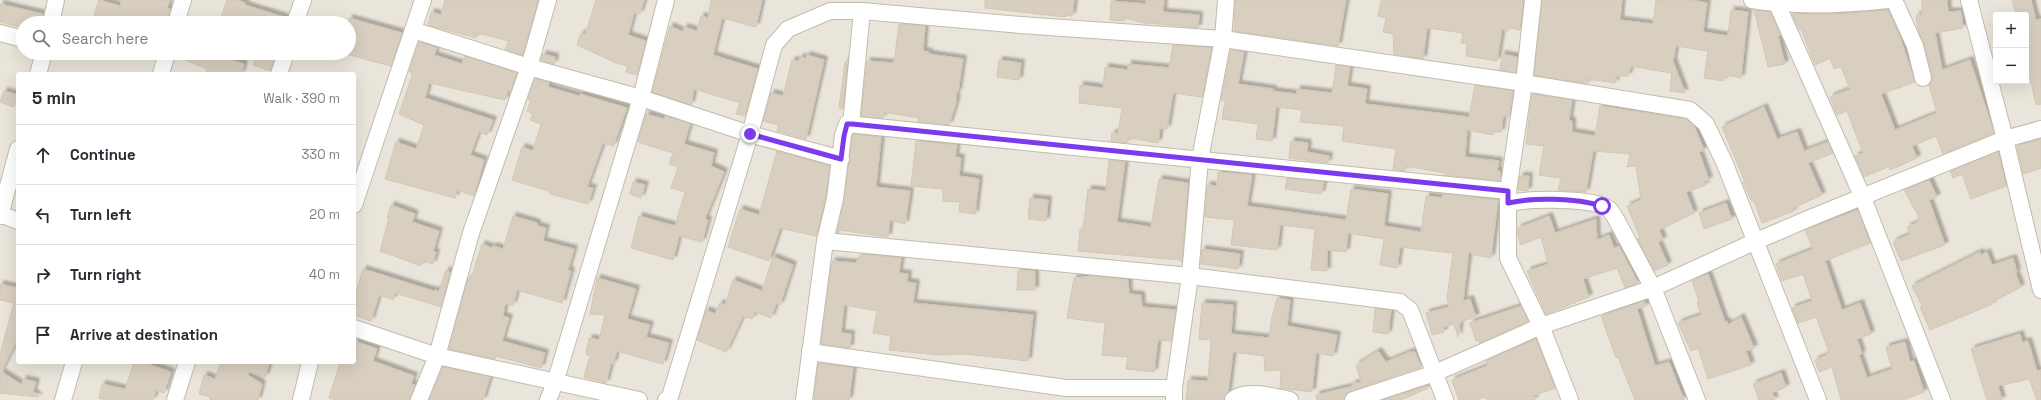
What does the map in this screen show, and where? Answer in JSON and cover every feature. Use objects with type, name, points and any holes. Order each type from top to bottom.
[{"type":"street","points":[[53,16],[56,0]]},
{"type":"street","points":[[178,16],[183,0]]},
{"type":"street","points":[[298,16],[303,0]]},
{"type":"street","points":[[356,192],[358,180],[423,0]]},
{"type":"street","points":[[419,400],[437,356],[471,234],[529,67],[548,0]]},
{"type":"street","points":[[548,400],[555,383],[641,98],[666,0]]},
{"type":"street","points":[[810,352],[1066,388],[1174,394],[1190,276],[1200,159],[1222,39],[1226,0]]},
{"type":"street","points":[[1533,0],[1524,83],[1508,197],[1508,258],[1542,326],[1570,400]]},
{"type":"street","points":[[1752,0],[1777,4],[1853,4],[1888,0]]},
{"type":"street","points":[[1894,0],[1915,46],[1923,78]]},
{"type":"street","points":[[1969,0],[2005,139],[2041,290]]},
{"type":"street","points":[[1777,4],[1863,198],[1942,400]]},
{"type":"street","points":[[666,400],[669,400],[750,134],[774,45],[788,29],[830,11],[862,11],[1020,25],[1222,39],[1524,83],[1690,110],[1706,124],[1722,157],[1754,242],[1818,400]]},
{"type":"street","points":[[852,124],[862,11]]},
{"type":"street","points":[[413,30],[529,67],[641,98],[750,134],[841,159]]},
{"type":"street","points":[[0,33],[16,37]]},
{"type":"street","points":[[39,72],[42,60]]},
{"type":"street","points":[[162,72],[165,60]]},
{"type":"street","points":[[280,72],[284,60]]},
{"type":"street","points":[[804,400],[825,241],[835,199],[844,136],[847,124],[852,124],[1200,159],[1533,200],[1569,201],[1596,204],[1609,210],[1616,219],[1653,288],[1697,400]]},
{"type":"street","points":[[1353,400],[1434,373],[1542,326],[1653,288],[1754,242],[2005,139],[2041,129]]},
{"type":"street","points":[[16,156],[0,215],[16,220]]},
{"type":"street","points":[[825,241],[1190,276],[1400,302],[1410,310],[1445,400]]},
{"type":"street","points":[[356,329],[437,356],[555,383],[639,400]]},
{"type":"street","points":[[63,400],[73,364]]},
{"type":"street","points":[[175,400],[186,364]]},
{"type":"street","points":[[301,400],[310,364]]},
{"type":"street","points":[[1234,400],[1236,396],[1245,394],[1261,394],[1290,400]]},
{"type":"shaded area","points":[[0,0],[2041,0],[2041,400],[0,400]]},
{"type":"building","points":[[99,0],[120,6],[122,0],[170,0],[167,8],[170,9],[168,16],[94,15]]},
{"type":"building","points":[[227,0],[237,0],[245,3],[245,5],[281,16],[221,16]]},
{"type":"building","points":[[445,0],[538,0],[523,55],[505,49],[509,41],[477,33],[476,38],[428,25],[431,12],[441,15]]},
{"type":"building","points":[[596,0],[644,0],[640,14],[634,13],[628,35],[646,41],[637,75],[626,72],[628,66],[616,63],[577,45],[581,33],[585,35]]},
{"type":"building","points":[[711,0],[762,0],[756,27],[722,18],[713,55],[758,69],[745,116],[736,114],[740,103],[694,89],[691,105],[652,92],[670,26],[683,32],[684,27],[697,31],[701,16],[708,18]]},
{"type":"building","points":[[985,0],[1074,0],[1072,16],[1066,15],[1065,17],[985,8]]},
{"type":"building","points":[[1146,0],[1164,0],[1163,12],[1199,15],[1198,28],[1149,24],[1124,18],[1124,21],[1110,20],[1111,1],[1146,4]]},
{"type":"building","points":[[1235,0],[1346,0],[1338,46],[1234,31]]},
{"type":"building","points":[[1381,0],[1523,0],[1520,30],[1509,28],[1508,31],[1502,29],[1497,61],[1466,56],[1467,44],[1461,43],[1463,33],[1427,28],[1423,59],[1394,54],[1393,34],[1383,32],[1386,18],[1378,16]]},
{"type":"building","points":[[1542,0],[1622,0],[1620,20],[1653,24],[1656,0],[1692,0],[1707,3],[1703,32],[1728,36],[1731,10],[1748,12],[1741,78],[1728,75],[1727,78],[1723,78],[1723,81],[1704,78],[1708,51],[1676,46],[1673,61],[1685,93],[1670,91],[1672,71],[1671,73],[1631,66],[1628,76],[1616,76],[1615,83],[1588,79],[1587,84],[1534,75]]},
{"type":"building","points":[[1922,0],[1947,0],[1948,12],[1961,11],[1963,28],[1935,33],[1942,70],[1970,60],[1994,133],[1943,154],[1936,136],[1912,146],[1917,158],[1890,170],[1888,167],[1864,177],[1855,156],[1863,153],[1847,111],[1837,115],[1830,97],[1850,89],[1841,67],[1834,69],[1830,58],[1815,65],[1801,29],[1799,30],[1792,14],[1838,14],[1888,10],[1900,37],[1915,82],[1881,94],[1895,130],[1937,113],[1929,85],[1932,81],[1932,76],[1924,44],[1918,30],[1916,15],[1922,15]]},
{"type":"building","points":[[2012,0],[2031,0],[2036,20],[2041,19],[2041,104],[2036,105],[2029,77],[2029,12],[2015,12]]},
{"type":"building","points":[[0,4],[43,14],[43,16],[16,16],[16,26],[0,22]]},
{"type":"building","points":[[1754,10],[1770,12],[1781,35],[1778,36],[1785,64],[1768,67]]},
{"type":"building","points":[[356,20],[402,33],[391,66],[356,57]]},
{"type":"building","points":[[899,24],[925,26],[923,51],[929,52],[929,54],[963,59],[958,92],[956,92],[956,103],[949,125],[918,122],[919,118],[884,112],[883,118],[861,116],[867,61],[894,63]]},
{"type":"building","points":[[419,42],[437,48],[434,55],[462,64],[465,56],[517,73],[510,91],[508,90],[505,100],[429,83],[425,98],[493,120],[487,135],[479,132],[470,155],[484,160],[474,196],[457,190],[455,198],[385,179],[396,142],[416,149],[424,125],[399,114],[412,76],[412,72],[409,72]]},
{"type":"building","points":[[1173,45],[1212,48],[1202,97],[1173,93],[1167,129],[1160,128],[1158,143],[1130,138],[1128,138],[1127,143],[1111,141],[1112,133],[1118,134],[1122,108],[1079,103],[1080,85],[1103,88],[1105,67],[1128,70],[1128,64],[1169,68]]},
{"type":"building","points":[[1231,50],[1244,52],[1238,84],[1273,89],[1272,91],[1297,94],[1297,89],[1332,93],[1336,65],[1350,67],[1347,86],[1367,89],[1365,104],[1469,117],[1475,85],[1513,91],[1509,117],[1503,116],[1501,132],[1494,131],[1493,135],[1467,130],[1465,157],[1499,161],[1497,171],[1500,171],[1500,181],[1444,175],[1445,173],[1406,166],[1405,171],[1393,169],[1396,149],[1342,141],[1344,126],[1300,122],[1302,110],[1276,107],[1272,141],[1256,139],[1258,124],[1222,119],[1225,101],[1221,100]]},
{"type":"building","points":[[543,54],[555,57],[554,64],[541,60]]},
{"type":"building","points":[[1502,54],[1517,57],[1516,72],[1500,70]]},
{"type":"building","points":[[807,55],[824,60],[806,139],[777,131],[779,125],[763,121],[771,93],[783,96],[792,60],[799,61],[800,57],[806,58]]},
{"type":"building","points":[[186,60],[231,60],[244,64],[242,72],[206,72],[207,69]]},
{"type":"building","points":[[255,60],[274,60],[270,71],[253,65]]},
{"type":"building","points":[[999,60],[1021,63],[1019,80],[997,77]]},
{"type":"building","points":[[845,62],[847,62],[843,109],[839,108]]},
{"type":"building","points":[[535,79],[549,82],[548,87],[579,96],[580,94],[627,108],[613,146],[603,143],[587,187],[593,188],[588,204],[550,194],[551,192],[512,180],[522,147],[533,151],[541,124],[530,120],[533,114],[527,111],[531,101],[528,99]]},
{"type":"building","points":[[4,91],[16,94],[14,107],[0,102]]},
{"type":"building","points":[[1532,94],[1572,100],[1569,120],[1572,121],[1572,132],[1595,136],[1600,106],[1686,119],[1694,126],[1704,150],[1699,152],[1709,180],[1704,182],[1706,185],[1686,192],[1694,213],[1659,230],[1663,240],[1658,242],[1668,265],[1654,271],[1637,239],[1640,238],[1627,206],[1641,200],[1636,166],[1627,167],[1630,154],[1593,151],[1586,192],[1558,190],[1561,178],[1539,175],[1544,146],[1526,144]]},
{"type":"building","points":[[1764,107],[1777,139],[1797,132],[1804,151],[1828,142],[1833,153],[1808,163],[1822,195],[1793,208],[1794,211],[1762,223],[1754,201],[1752,202],[1743,182],[1745,182],[1722,127]]},
{"type":"building","points":[[646,114],[664,119],[665,116],[690,124],[684,144],[714,153],[711,166],[724,172],[705,219],[708,220],[702,242],[679,236],[673,260],[631,248],[639,216],[675,226],[685,192],[671,188],[678,167],[669,164],[673,153],[638,142]]},
{"type":"building","points":[[853,134],[881,137],[876,187],[910,191],[905,224],[890,220],[888,237],[839,230],[839,233],[837,233],[844,200]]},
{"type":"building","points":[[2041,139],[2041,168],[2023,174],[2017,146]]},
{"type":"building","points":[[916,141],[957,145],[955,157],[961,158],[959,176],[979,179],[975,214],[959,212],[960,202],[943,201],[943,189],[911,186]]},
{"type":"building","points":[[1291,141],[1308,143],[1307,152],[1329,156],[1328,163],[1289,158]]},
{"type":"building","points":[[777,151],[830,166],[826,197],[816,236],[780,228],[769,261],[728,247],[740,209],[759,215]]},
{"type":"building","points":[[1998,152],[2006,186],[1971,199],[1962,174],[1953,178],[1950,171]]},
{"type":"building","points":[[1109,160],[1125,162],[1117,222],[1151,227],[1159,179],[1188,183],[1182,262],[1179,260],[1078,251],[1080,229],[1083,230],[1088,189],[1106,191]]},
{"type":"building","points":[[1218,172],[1252,175],[1247,206],[1346,220],[1351,189],[1388,194],[1384,226],[1421,232],[1426,196],[1442,198],[1443,194],[1498,200],[1491,258],[1474,255],[1469,251],[1463,301],[1470,299],[1476,317],[1460,322],[1458,337],[1454,324],[1443,327],[1444,332],[1432,335],[1426,313],[1449,307],[1447,298],[1453,253],[1400,247],[1397,268],[1380,265],[1384,239],[1348,233],[1346,252],[1327,250],[1327,271],[1311,270],[1315,229],[1280,225],[1277,250],[1231,245],[1234,220],[1205,217],[1207,185],[1217,186]]},
{"type":"building","points":[[1520,176],[1529,176],[1528,191],[1518,190]]},
{"type":"building","points":[[1287,178],[1324,182],[1321,194],[1285,189]]},
{"type":"building","points":[[1929,180],[1937,197],[1929,200],[1945,245],[1901,261],[1893,242],[1910,234],[1907,227],[1918,222],[1917,220],[1920,219],[1904,190]]},
{"type":"building","points":[[633,182],[645,185],[641,198],[630,194]]},
{"type":"building","points":[[1030,198],[1048,200],[1046,221],[1028,219]]},
{"type":"building","points":[[1726,203],[1732,219],[1704,229],[1699,213]]},
{"type":"building","points":[[391,205],[415,214],[412,222],[439,231],[433,252],[436,252],[433,264],[423,261],[421,266],[380,251]]},
{"type":"building","points":[[1858,210],[1870,243],[1825,261],[1842,310],[1860,303],[1871,334],[1857,339],[1862,354],[1859,355],[1867,378],[1892,369],[1886,347],[1905,342],[1910,362],[1914,361],[1924,392],[1903,400],[1841,400],[1832,367],[1819,372],[1815,360],[1827,355],[1826,353],[1829,352],[1816,317],[1798,323],[1792,308],[1812,301],[1803,274],[1782,281],[1776,264],[1813,249],[1805,230]]},
{"type":"building","points":[[513,216],[537,223],[537,226],[546,228],[543,241],[574,249],[568,270],[571,271],[562,303],[517,290],[513,305],[505,304],[503,316],[509,318],[502,341],[545,353],[541,368],[496,356],[495,359],[449,349],[468,278],[471,279],[482,244],[492,248],[493,246],[503,249]]},
{"type":"building","points":[[1549,216],[1555,233],[1596,219],[1597,240],[1609,235],[1614,248],[1619,246],[1638,283],[1625,288],[1617,268],[1583,279],[1589,297],[1546,314],[1527,271],[1548,264],[1541,237],[1521,245],[1518,235],[1518,228]]},
{"type":"building","points":[[1202,249],[1240,254],[1238,269],[1201,264]]},
{"type":"building","points":[[1980,252],[1981,255],[1987,252],[1992,265],[2013,258],[2017,272],[2015,272],[2021,287],[1992,302],[1993,304],[1930,330],[1920,307],[1922,306],[1912,286]]},
{"type":"building","points":[[861,254],[901,258],[899,273],[908,274],[907,282],[916,283],[913,303],[1033,315],[1028,361],[965,354],[938,355],[889,350],[891,336],[873,333],[877,311],[844,305],[841,333],[851,334],[850,348],[821,344],[832,261],[856,263]]},
{"type":"building","points":[[773,257],[793,265],[780,305],[776,304],[771,318],[755,312],[752,319],[743,316],[726,352],[697,340],[706,310],[715,314],[720,303],[725,305],[733,280],[762,291]]},
{"type":"building","points":[[363,269],[434,291],[439,291],[446,270],[450,272],[441,307],[395,293],[393,300],[379,295],[371,321],[356,316],[356,292]]},
{"type":"building","points":[[1018,270],[1035,271],[1035,290],[1017,290]]},
{"type":"building","points":[[1708,274],[1725,322],[1727,321],[1728,325],[1741,317],[1754,348],[1746,351],[1751,365],[1708,379],[1698,348],[1691,351],[1678,323],[1701,315],[1697,302],[1699,301],[1692,281]]},
{"type":"building","points":[[1093,276],[1128,280],[1129,294],[1141,295],[1142,307],[1176,310],[1171,341],[1158,340],[1154,372],[1126,369],[1128,357],[1102,355],[1105,323],[1067,318],[1074,278]]},
{"type":"building","points":[[597,278],[636,289],[627,319],[650,325],[646,337],[669,343],[663,364],[617,351],[613,364],[611,363],[606,383],[584,377],[590,356],[586,354],[589,338],[599,340],[605,315],[590,314]]},
{"type":"building","points":[[0,284],[16,288],[16,342],[2,370],[0,370],[0,354],[14,303],[0,300]]},
{"type":"building","points":[[1277,298],[1290,300],[1287,326],[1337,335],[1333,356],[1316,353],[1312,392],[1280,388],[1281,370],[1265,371],[1264,356],[1233,352],[1228,392],[1224,400],[1186,400],[1188,380],[1208,381],[1211,340],[1199,339],[1202,303],[1233,305],[1231,334],[1269,338]]},
{"type":"building","points":[[1644,301],[1646,306],[1637,309],[1655,366],[1669,362],[1684,400],[1635,400],[1618,357],[1616,358],[1601,316]]},
{"type":"building","points":[[1521,306],[1528,321],[1480,343],[1479,340],[1476,341],[1470,323]]},
{"type":"building","points":[[1375,308],[1391,310],[1388,334],[1373,332]]},
{"type":"building","points":[[2020,334],[2022,342],[2028,341],[2037,371],[2041,370],[2041,400],[2037,400],[2029,379],[1998,386],[2002,400],[1987,400],[1971,349]]},
{"type":"building","points":[[1536,339],[1555,388],[1533,396],[1535,400],[1487,400],[1486,397],[1476,400],[1459,400],[1452,380],[1487,366],[1486,361]]},
{"type":"building","points":[[356,342],[377,349],[373,361],[414,376],[411,384],[415,385],[410,400],[336,400],[329,398],[339,364],[356,364]]},
{"type":"building","points":[[1378,351],[1386,362],[1410,352],[1415,352],[1421,367],[1350,391],[1346,394],[1344,400],[1317,400],[1316,395],[1353,386],[1352,384],[1361,382],[1356,365]]},
{"type":"building","points":[[818,363],[853,368],[849,400],[814,400]]},
{"type":"building","points":[[133,364],[148,364],[171,372],[164,393],[156,390],[153,400],[106,400],[99,398],[102,384],[125,389]]},
{"type":"building","points":[[220,364],[269,364],[265,377],[249,372],[248,375],[262,384],[258,400],[210,400],[210,397],[199,394],[204,375],[215,379]]},
{"type":"building","points":[[443,367],[490,377],[483,400],[429,400]]},
{"type":"building","points":[[0,371],[22,385],[23,379],[36,382],[33,392],[39,397],[0,393]]},
{"type":"building","points":[[1781,373],[1786,387],[1772,393],[1775,400],[1759,400],[1753,384]]},
{"type":"building","points":[[1427,386],[1428,388],[1401,400],[1383,400]]},
{"type":"route","points":[[750,134],[841,159],[847,124],[852,124],[1508,191],[1508,203],[1533,200],[1576,202],[1602,206]]}]
